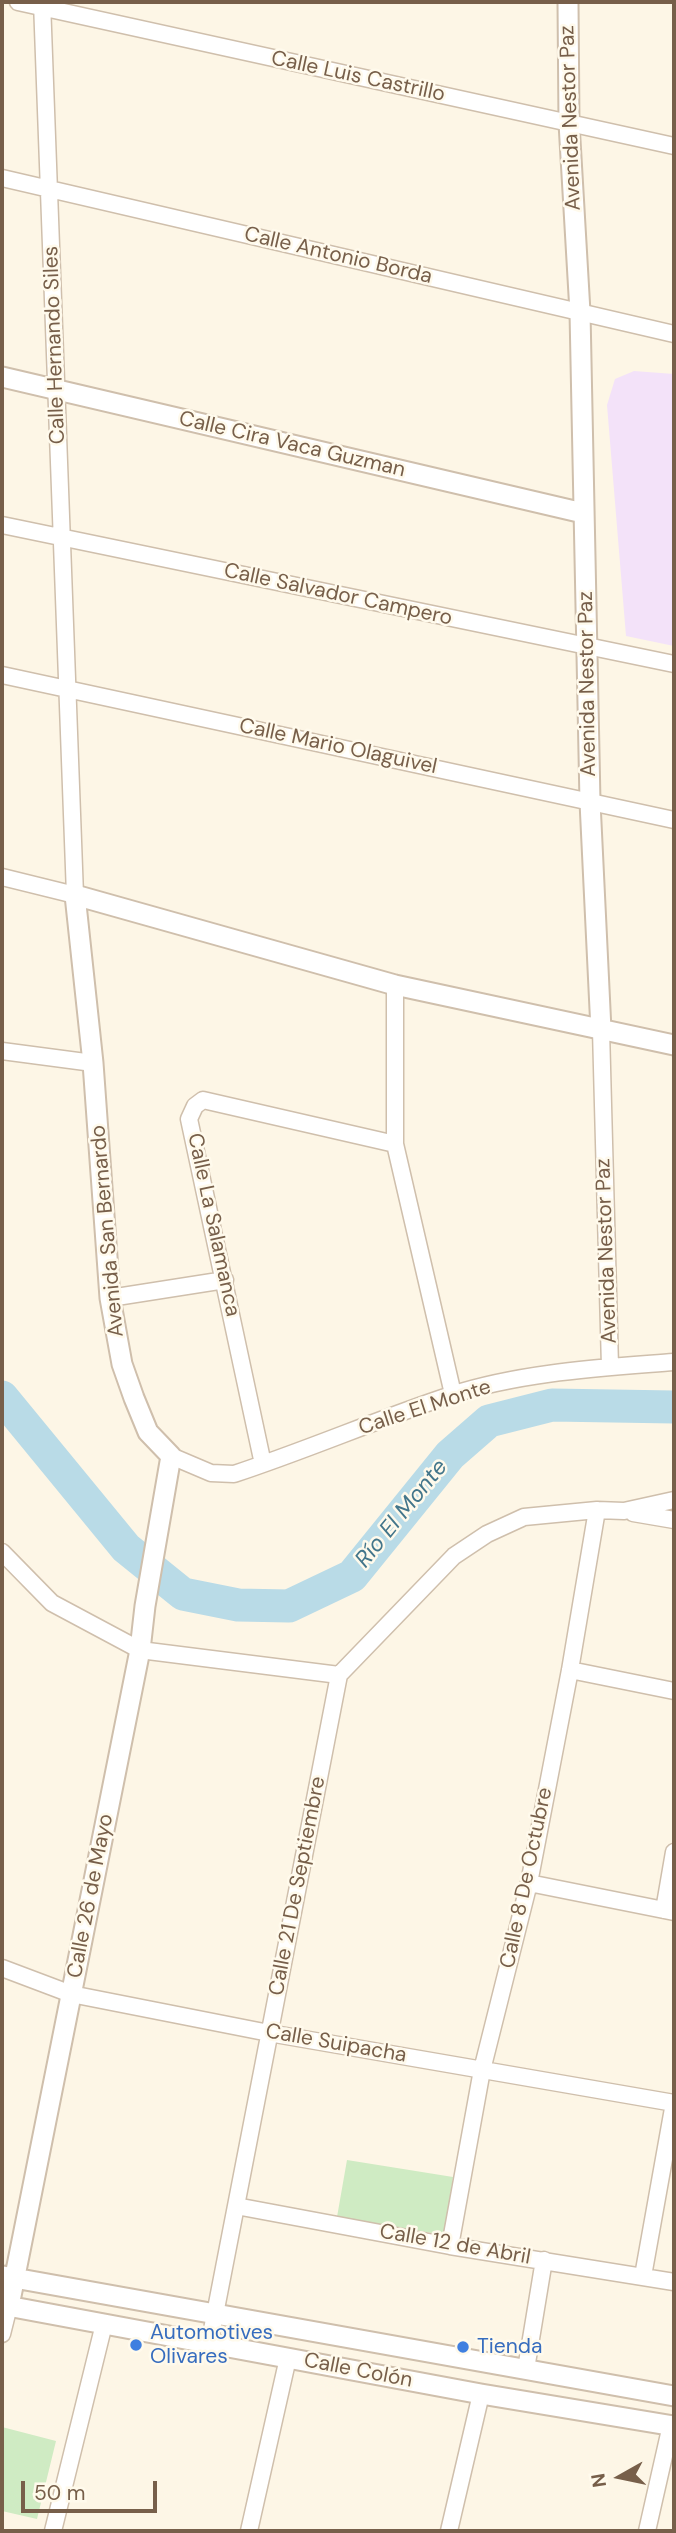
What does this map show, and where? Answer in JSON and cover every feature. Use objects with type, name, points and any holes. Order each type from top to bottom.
[{"type":"street","name":"Calle Luis Castrillo","points":[[18,2],[42,4],[674,146]]},
{"type":"street","name":"Avenida Nestor Paz","points":[[568,2],[569,123],[580,312],[590,802],[601,1030],[610,1367]]},
{"type":"street","name":"Calle Hernando Siles","points":[[42,4],[67,689]]},
{"type":"street","name":"Calle Antonio Borda","points":[[2,178],[674,334]]},
{"type":"street","name":"Calle Cira Vaca Guzman","points":[[2,377],[583,513]]},
{"type":"street","name":"Calle Salvador Campero","points":[[2,525],[674,664]]},
{"type":"street","name":"Calle Mario Olaguivel","points":[[2,675],[674,820]]},
{"type":"street","name":"Avenida San Bernardo","points":[[67,689],[75,895],[93,1063],[110,1298],[122,1364],[148,1432],[171,1456],[211,1473],[234,1474],[263,1464]]},
{"type":"street","points":[[2,877],[395,985],[674,1045]]},
{"type":"street","points":[[395,985],[395,1144],[453,1394]]},
{"type":"street","points":[[2,1051],[93,1063]]},
{"type":"street","name":"Calle La Salamanca","points":[[263,1464],[189,1119],[195,1106],[203,1101],[395,1144]]},
{"type":"street","points":[[110,1298],[225,1280]]},
{"type":"street","name":"Calle El Monte","points":[[263,1464],[453,1394],[526,1377],[674,1362]]},
{"type":"street","name":"Calle 26 de Mayo","points":[[2,2334],[8,2277],[71,1994],[140,1650],[145,1605],[171,1456]]},
{"type":"street","points":[[624,1511],[674,1500]]},
{"type":"street","points":[[2,1552],[52,1603],[140,1650],[340,1675],[454,1556],[487,1534],[524,1517],[597,1510],[624,1511],[674,1520]]},
{"type":"street","name":"Calle 8 De Octubre","points":[[450,2245],[482,2070],[529,1883],[570,1670],[597,1510]]},
{"type":"street","points":[[570,1670],[674,1691]]},
{"type":"street","name":"Calle 21 De Septiembre","points":[[209,2345],[340,1675]]},
{"type":"street","points":[[529,1883],[669,1911],[674,1852]]},
{"type":"street","name":"Calle Suipacha","points":[[2,1968],[71,1994],[268,2033],[674,2103]]},
{"type":"street","points":[[643,2276],[674,2103]]},
{"type":"street","name":"Calle 12 de Abril","points":[[236,2206],[674,2282]]},
{"type":"street","points":[[526,2369],[544,2260]]},
{"type":"street","name":"Calle Colón","points":[[8,2277],[674,2396]]},
{"type":"street","name":"Calle Colón","points":[[5,2305],[481,2394],[673,2425]]},
{"type":"street","points":[[53,2531],[104,2324]]},
{"type":"street","points":[[249,2531],[288,2358]]},
{"type":"street","points":[[449,2531],[481,2394]]},
{"type":"street","points":[[647,2531],[673,2425]]},
{"type":"shaded area","points":[[634,371],[674,374],[674,646],[626,636],[607,405],[615,379]]},
{"type":"green space","points":[[347,2160],[453,2177],[444,2235],[337,2217]]},
{"type":"green space","points":[[2,2427],[56,2441],[37,2519],[2,2511]]},
{"type":"waterway","name":"Río El Monte","points":[[2,1397],[126,1548],[183,1594],[238,1605],[289,1606],[352,1576],[450,1455],[489,1421],[552,1405],[674,1407]]},
{"type":"place","name":"Automotives Olivares","points":[[136,2345]]},
{"type":"place","name":"Tienda","points":[[463,2347]]}]
